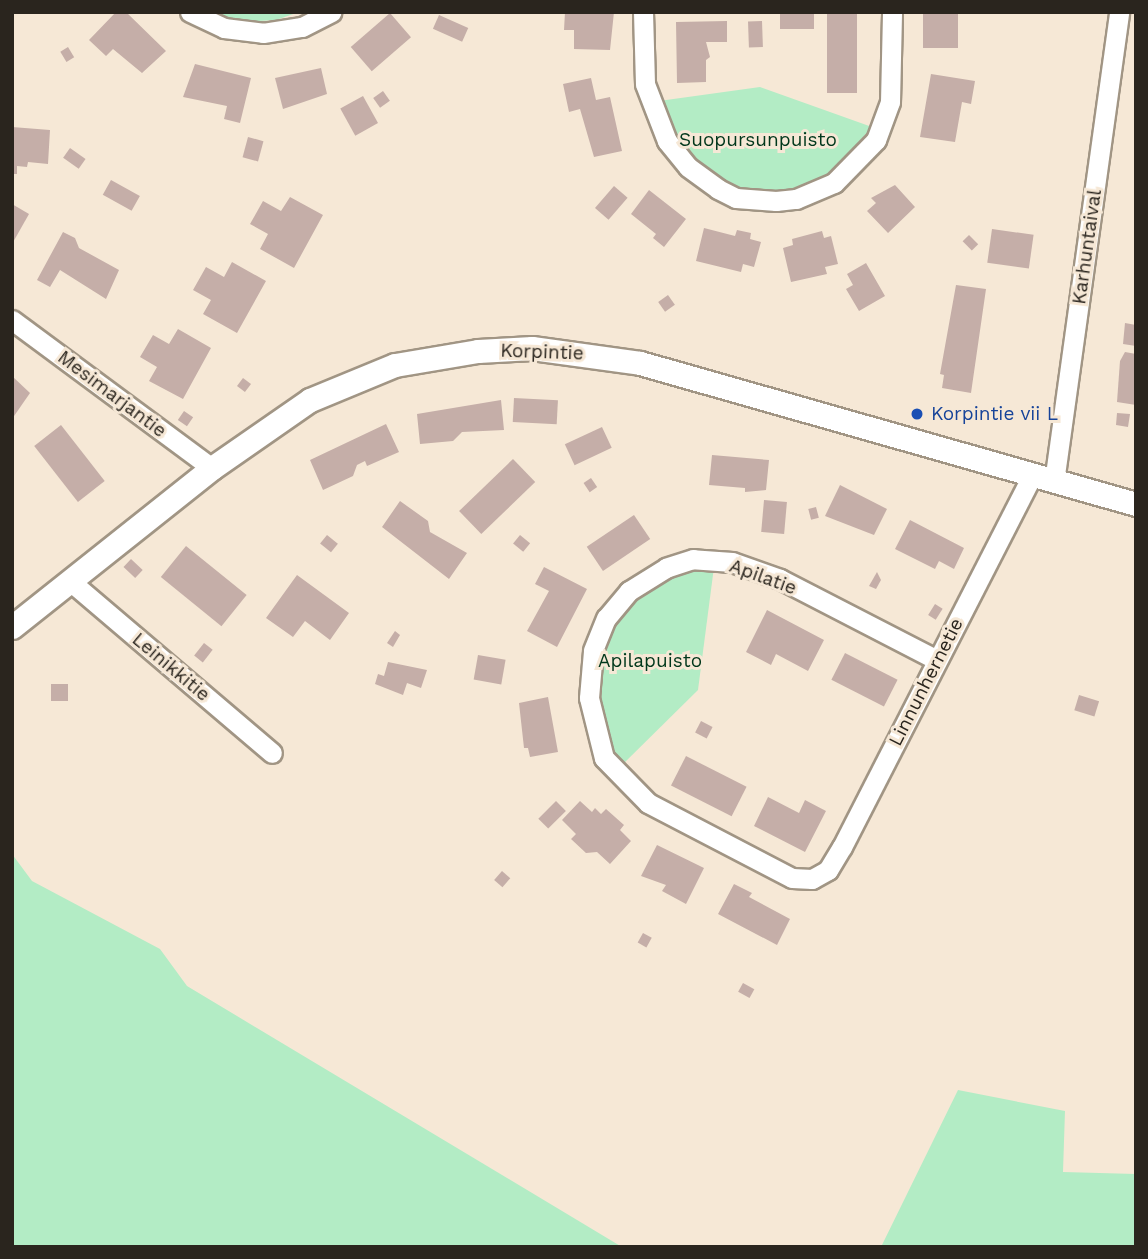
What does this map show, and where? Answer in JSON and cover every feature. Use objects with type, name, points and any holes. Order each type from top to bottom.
[{"type":"street","points":[[190,12],[224,28],[263,33],[302,27],[331,12]]},
{"type":"street","points":[[643,12],[645,84],[667,141],[702,180],[736,198],[755,201],[816,192],[864,157],[890,102],[892,12]]},
{"type":"street","name":"Karhuntaival","points":[[1055,482],[1119,12]]},
{"type":"street","name":"Mesimarjantie","points":[[12,320],[212,468]]},
{"type":"street","name":"Korpintie","points":[[12,626],[273,423],[362,377],[439,356],[532,348],[640,363],[1136,504]]},
{"type":"street","name":"Linnunhernetie","points":[[812,879],[828,870],[842,847],[1032,476]]},
{"type":"street","name":"Apilatie","points":[[812,879],[792,878],[693,830],[648,803],[621,780],[604,758],[589,698],[593,651],[606,618],[629,591],[666,568],[693,559],[733,562],[780,579],[937,660]]},
{"type":"street","name":"Leinikkitie","points":[[70,581],[272,753]]},
{"type":"green space","points":[[204,12],[299,12],[276,20],[241,22]]},
{"type":"green space","name":"Suopursunpuisto","points":[[760,87],[872,127],[829,175],[812,184],[775,192],[739,189],[695,161],[675,136],[659,101]]},
{"type":"green space","name":"Apilapuisto","points":[[693,565],[714,567],[698,690],[619,768],[608,751],[597,704],[599,651],[611,621],[633,595]]},
{"type":"green space","points":[[12,854],[32,881],[160,949],[187,986],[622,1247],[12,1247]]},
{"type":"green space","points":[[958,1090],[1065,1111],[1063,1172],[1136,1174],[1136,1247],[881,1247]]},
{"type":"building","points":[[116,12],[126,12],[166,51],[142,73],[113,49],[106,56],[89,40]]},
{"type":"building","points":[[565,12],[614,12],[610,50],[574,49],[574,30],[564,30]]},
{"type":"building","points":[[780,12],[814,12],[814,29],[780,29]]},
{"type":"building","points":[[827,12],[857,12],[857,93],[827,93]]},
{"type":"building","points":[[923,12],[958,12],[958,48],[923,48]]},
{"type":"building","points":[[390,13],[411,37],[372,71],[351,47]]},
{"type":"building","points":[[439,15],[468,28],[462,42],[433,29]]},
{"type":"building","points":[[727,21],[727,42],[706,42],[710,57],[706,60],[706,82],[677,83],[676,22]]},
{"type":"building","points":[[748,21],[762,21],[763,47],[749,47]]},
{"type":"building","points":[[68,47],[74,57],[66,62],[60,52]]},
{"type":"building","points":[[195,64],[251,78],[240,123],[224,119],[227,106],[183,97]]},
{"type":"building","points":[[321,68],[327,94],[283,109],[275,78]]},
{"type":"building","points":[[931,74],[975,81],[971,104],[962,102],[955,142],[920,137]]},
{"type":"building","points":[[591,78],[596,100],[610,97],[622,151],[594,157],[580,109],[569,112],[563,84]]},
{"type":"building","points":[[383,91],[390,101],[380,108],[373,98]]},
{"type":"building","points":[[363,96],[378,123],[355,136],[340,109]]},
{"type":"building","points":[[12,127],[50,130],[48,164],[28,162],[27,167],[17,166],[17,174],[12,174]]},
{"type":"building","points":[[248,137],[263,141],[258,161],[243,157]]},
{"type":"building","points":[[70,148],[86,159],[79,169],[63,158]]},
{"type":"building","points":[[111,180],[140,196],[132,211],[103,195]]},
{"type":"building","points":[[895,185],[915,207],[888,233],[867,211],[876,203],[871,198]]},
{"type":"building","points":[[614,186],[628,198],[609,220],[595,208]]},
{"type":"building","points":[[649,190],[686,219],[664,247],[653,238],[656,234],[631,214]]},
{"type":"building","points":[[290,197],[323,215],[294,268],[260,249],[268,234],[250,224],[263,201],[281,211]]},
{"type":"building","points":[[12,204],[29,214],[12,244]]},
{"type":"building","points":[[704,228],[735,236],[737,230],[751,233],[750,239],[761,242],[754,267],[743,264],[741,272],[696,261]]},
{"type":"building","points":[[992,229],[1034,235],[1029,269],[987,263]]},
{"type":"building","points":[[822,231],[824,238],[831,236],[838,264],[825,267],[827,274],[791,282],[783,248],[793,245],[792,239]]},
{"type":"building","points":[[63,232],[75,238],[79,248],[119,270],[106,299],[60,270],[50,287],[37,280]]},
{"type":"building","points":[[969,235],[978,244],[972,251],[963,241]]},
{"type":"building","points":[[232,262],[266,281],[237,333],[203,314],[211,300],[193,290],[206,267],[224,277]]},
{"type":"building","points":[[866,263],[885,296],[859,311],[846,289],[853,285],[847,274]]},
{"type":"building","points":[[956,285],[986,289],[971,393],[942,388],[944,375],[940,374]]},
{"type":"building","points":[[668,295],[675,305],[665,312],[658,302]]},
{"type":"building","points":[[1125,323],[1136,325],[1136,346],[1123,344]]},
{"type":"building","points":[[178,329],[211,348],[183,399],[149,381],[157,367],[140,357],[153,335],[169,344]]},
{"type":"building","points":[[1125,352],[1136,354],[1136,405],[1117,402],[1120,361]]},
{"type":"building","points":[[12,376],[30,393],[12,419]]},
{"type":"building","points":[[243,378],[251,384],[245,392],[237,386]]},
{"type":"building","points":[[514,398],[558,400],[557,424],[513,422]]},
{"type":"building","points":[[501,400],[504,430],[462,432],[453,441],[420,444],[417,414]]},
{"type":"building","points":[[184,411],[193,417],[187,426],[178,420]]},
{"type":"building","points":[[1117,413],[1130,414],[1128,427],[1116,425]]},
{"type":"building","points":[[386,424],[399,452],[367,466],[365,461],[357,465],[353,476],[323,490],[310,460]]},
{"type":"building","points":[[61,425],[105,481],[78,502],[34,446]]},
{"type":"building","points":[[602,427],[612,448],[575,465],[565,444]]},
{"type":"building","points":[[712,455],[769,460],[766,490],[745,492],[745,488],[709,485]]},
{"type":"building","points":[[513,459],[535,482],[481,534],[459,511]]},
{"type":"building","points":[[591,478],[597,487],[590,492],[584,483]]},
{"type":"building","points":[[840,485],[887,509],[874,535],[825,516]]},
{"type":"building","points":[[764,500],[787,502],[784,534],[761,532]]},
{"type":"building","points":[[400,501],[428,521],[430,532],[467,553],[449,579],[382,527]]},
{"type":"building","points":[[816,507],[819,518],[811,520],[808,509]]},
{"type":"building","points":[[634,515],[650,539],[603,571],[587,547]]},
{"type":"building","points":[[910,520],[964,548],[954,569],[939,561],[935,569],[895,549]]},
{"type":"building","points":[[327,535],[338,544],[331,552],[320,544]]},
{"type":"building","points":[[520,535],[530,543],[523,552],[513,544]]},
{"type":"building","points":[[186,546],[247,595],[221,626],[161,577]]},
{"type":"building","points":[[131,559],[143,570],[135,578],[123,567]]},
{"type":"building","points":[[544,567],[587,589],[557,647],[527,631],[549,591],[535,584]]},
{"type":"building","points":[[877,572],[881,580],[876,589],[869,586]]},
{"type":"building","points":[[297,575],[349,613],[330,640],[305,621],[293,637],[266,618]]},
{"type":"building","points":[[935,604],[943,609],[936,620],[928,615]]},
{"type":"building","points":[[767,610],[824,640],[808,671],[776,654],[771,665],[746,652]]},
{"type":"building","points":[[395,631],[400,635],[393,647],[387,643]]},
{"type":"building","points":[[204,643],[213,650],[203,662],[194,656]]},
{"type":"building","points":[[845,653],[898,680],[884,707],[831,680]]},
{"type":"building","points":[[478,655],[506,660],[501,684],[474,680]]},
{"type":"building","points":[[388,662],[427,670],[421,688],[407,683],[403,695],[375,684],[378,674],[384,676]]},
{"type":"building","points":[[51,684],[68,684],[68,701],[51,701]]},
{"type":"building","points":[[1079,695],[1099,701],[1094,716],[1074,710]]},
{"type":"building","points":[[548,697],[558,752],[530,757],[528,748],[524,748],[519,703]]},
{"type":"building","points":[[701,721],[713,727],[707,738],[695,733]]},
{"type":"building","points":[[686,756],[747,787],[732,816],[671,785]]},
{"type":"building","points":[[768,797],[799,813],[805,800],[826,811],[805,852],[754,826]]},
{"type":"building","points":[[556,801],[566,811],[548,829],[538,819]]},
{"type":"building","points":[[580,801],[592,812],[595,808],[601,814],[606,809],[624,825],[620,830],[631,841],[610,864],[597,852],[586,853],[571,839],[576,834],[562,820]]},
{"type":"building","points":[[657,845],[704,868],[686,904],[662,891],[666,885],[641,876]]},
{"type":"building","points":[[502,871],[510,878],[502,887],[494,880]]},
{"type":"building","points":[[734,884],[752,893],[749,897],[790,919],[777,945],[718,914]]},
{"type":"building","points":[[643,933],[652,938],[646,947],[638,943]]},
{"type":"building","points":[[743,983],[754,989],[750,998],[738,992]]},
{"type":"place","name":"Korpintie vii L","points":[[917,414]]}]
